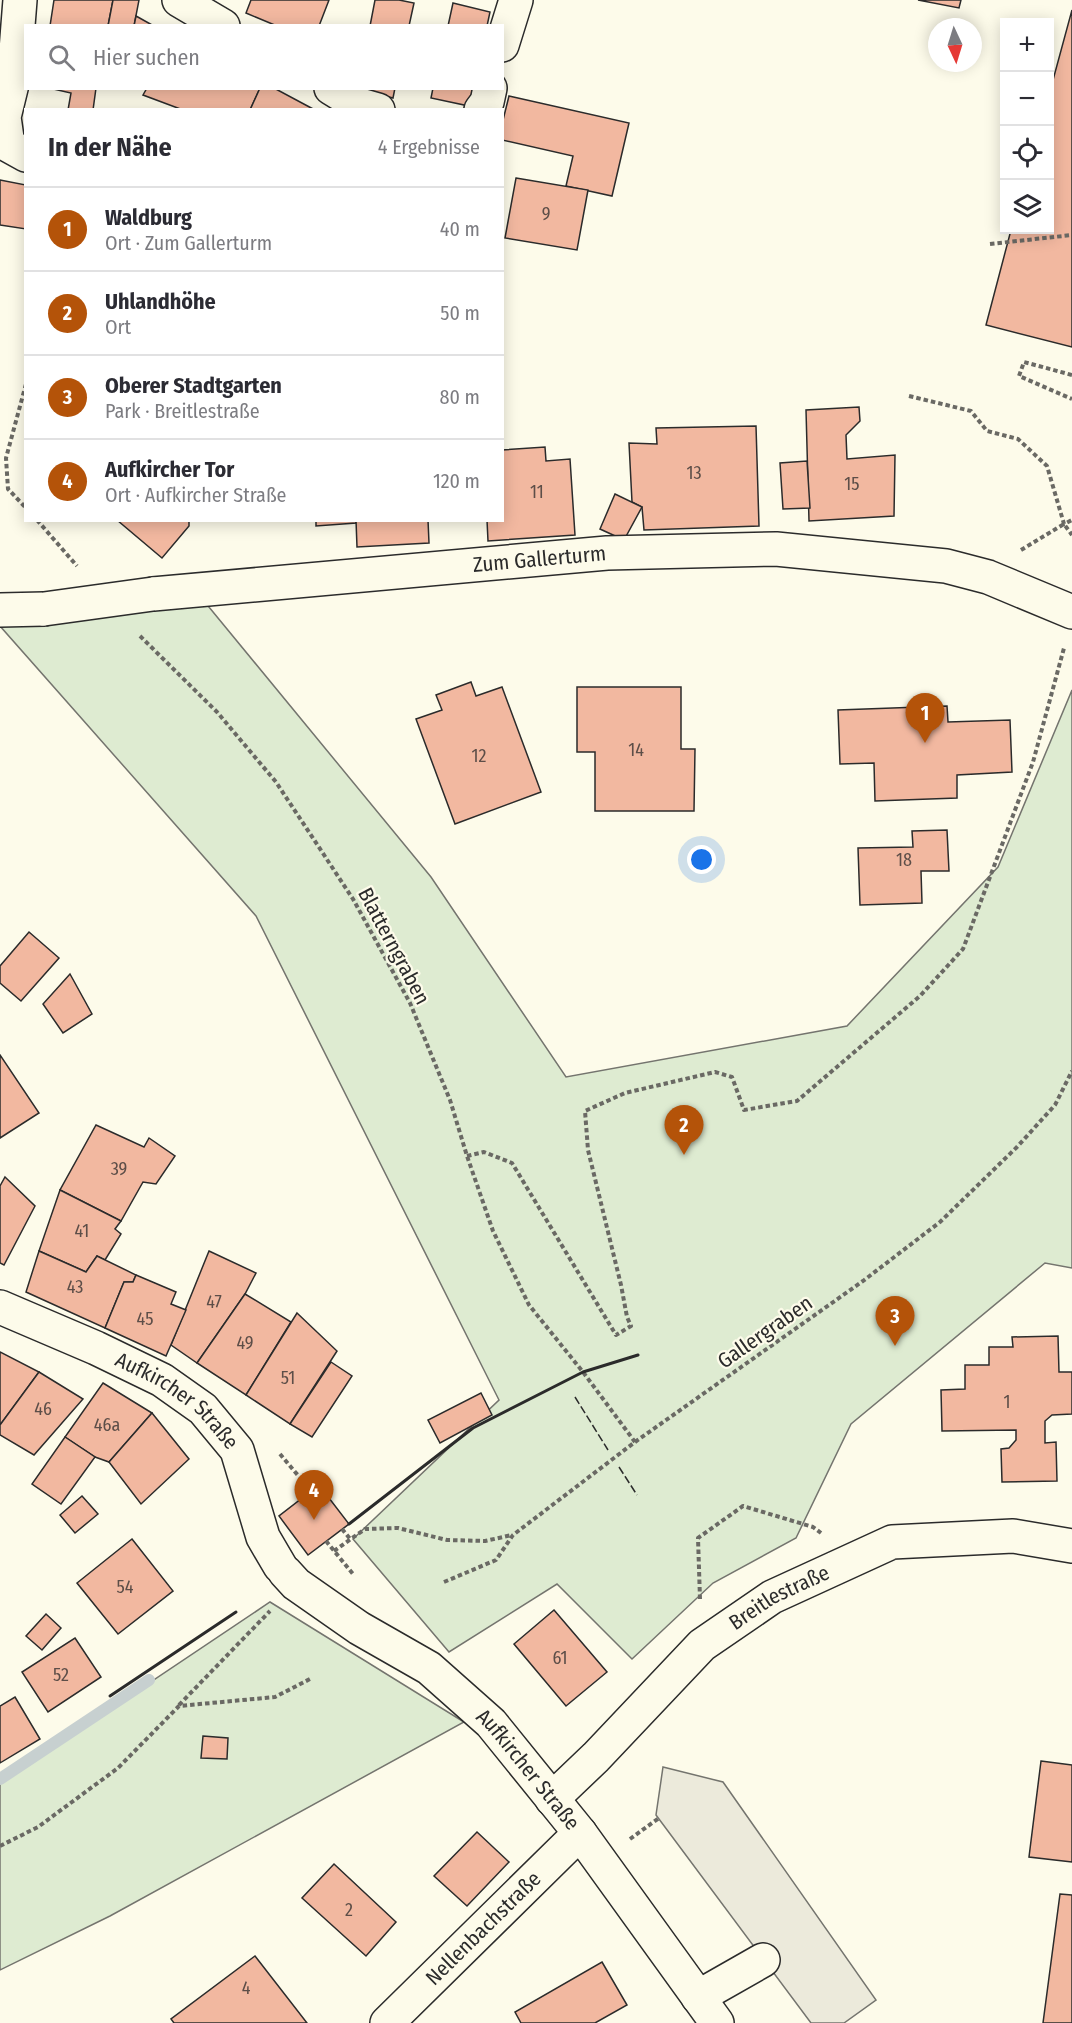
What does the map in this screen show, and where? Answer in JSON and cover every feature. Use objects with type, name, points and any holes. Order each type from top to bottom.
[{"type":"street","points":[[20,0],[14,76],[4,117],[8,145],[24,154]]},
{"type":"street","points":[[179,0],[220,24]]},
{"type":"street","points":[[504,39],[516,0]]},
{"type":"street","points":[[334,90],[357,104],[371,108]]},
{"type":"street","points":[[482,108],[487,102],[490,90]]},
{"type":"street","name":"Zum Gallerturm","points":[[0,610],[44,609],[153,594],[607,553],[776,549],[946,566],[988,577],[1069,626]]},
{"type":"street","name":"Aufkircher Straße","points":[[0,1307],[96,1348],[162,1380],[203,1409],[237,1450],[263,1536],[287,1574],[359,1628],[429,1668],[491,1723],[580,1833],[717,2023]]},
{"type":"street","name":"Breitlestraße","points":[[552,1799],[596,1757],[702,1645],[772,1597],[892,1542],[1013,1536],[1072,1546]]},
{"type":"street","name":"Nellenbachstraße","points":[[387,2023],[580,1833]]},
{"type":"street","points":[[698,1997],[763,1960]]},
{"type":"path","points":[[990,244],[1072,235]]},
{"type":"path","points":[[1072,375],[1024,362],[1019,376],[1072,399]]},
{"type":"path","points":[[24,391],[6,458],[8,489],[24,506]]},
{"type":"path","points":[[909,396],[971,411],[987,431],[1018,439],[1047,466],[1064,524],[1072,535]]},
{"type":"path","points":[[988,577],[1012,555],[1072,520]]},
{"type":"path","points":[[39,522],[83,572]]},
{"type":"path","points":[[467,1156],[484,1152],[512,1163],[616,1335],[631,1326],[588,1150],[585,1111],[625,1093],[715,1072],[732,1077],[744,1110],[797,1101],[920,996],[963,949],[1033,762],[1069,626]]},
{"type":"path","name":"Blatterngraben","points":[[136,632],[218,712],[276,782],[353,899],[410,1004],[450,1100],[493,1231],[529,1305],[635,1442]]},
{"type":"path","name":"Gallergraben","points":[[444,1582],[496,1560],[513,1534],[635,1442],[862,1281],[940,1222],[1017,1148],[1055,1105],[1072,1071]]},
{"type":"path","points":[[702,1645],[698,1539],[743,1506],[813,1527],[854,1558]]},
{"type":"path","points":[[334,1551],[365,1529],[398,1528],[447,1540],[475,1541],[485,1541],[513,1534]]},
{"type":"path","points":[[342,1529],[351,1539]]},
{"type":"path","points":[[0,1846],[38,1827],[118,1768],[179,1706],[287,1574]]},
{"type":"path","points":[[179,1706],[275,1697],[310,1679]]},
{"type":"green space","points":[[204,601],[431,877],[566,1077],[847,1026],[998,867],[1072,690],[1072,1268],[1045,1263],[851,1424],[796,1538],[713,1583],[632,1659],[557,1584],[449,1652],[353,1539],[499,1400],[256,916],[0,626]]},
{"type":"green space","points":[[270,1602],[464,1722],[110,1916],[0,1970],[0,1783]]},
{"type":"shaded area","points":[[663,1767],[723,1782],[876,2000],[844,2023],[811,2023],[656,1815]]},
{"type":"building","points":[[54,0],[113,0],[108,24],[50,24]]},
{"type":"building","points":[[113,0],[139,0],[134,24],[108,24]]},
{"type":"building","points":[[251,0],[329,0],[320,24],[272,24],[246,13]]},
{"type":"building","points":[[375,0],[399,0],[414,3],[409,24],[370,24]]},
{"type":"building","points":[[918,0],[961,0],[959,8]]},
{"type":"building","points":[[453,3],[490,12],[487,24],[448,24]]},
{"type":"building","points":[[1072,10],[1072,347],[986,325],[1010,234],[1054,234],[1054,76]]},
{"type":"building","points":[[136,16],[150,24],[134,24]]},
{"type":"building","points":[[58,90],[96,90],[93,108],[68,108],[71,93]]},
{"type":"building","points":[[146,90],[259,90],[251,108],[178,108],[143,95]]},
{"type":"building","points":[[259,90],[278,90],[311,108],[251,108]]},
{"type":"building","points":[[363,90],[395,90],[393,98]]},
{"type":"building","points":[[433,90],[473,90],[469,106],[431,98]]},
{"type":"building","points":[[509,96],[629,123],[612,196],[566,186],[573,156],[504,140],[504,116]]},
{"type":"building","points":[[516,178],[588,190],[577,250],[505,238]]},
{"type":"building","points":[[0,180],[24,185],[24,229],[0,225]]},
{"type":"building","points":[[859,407],[860,421],[846,435],[847,459],[895,455],[894,516],[809,521],[806,410]]},
{"type":"building","points":[[756,426],[759,526],[644,530],[642,507],[632,502],[629,443],[657,444],[656,428]]},
{"type":"building","points":[[545,447],[546,461],[570,459],[575,535],[488,541],[487,522],[504,522],[504,450]]},
{"type":"building","points":[[807,461],[810,508],[783,509],[780,463]]},
{"type":"building","points":[[615,494],[642,507],[624,540],[600,529]]},
{"type":"building","points":[[119,522],[189,522],[189,526],[162,558]]},
{"type":"building","points":[[316,522],[356,522],[356,523],[316,526]]},
{"type":"building","points":[[356,522],[428,522],[429,543],[357,547]]},
{"type":"building","points":[[471,682],[476,696],[502,687],[541,792],[455,824],[416,719],[442,710],[436,695]]},
{"type":"building","points":[[577,687],[681,687],[681,749],[695,749],[694,811],[595,811],[595,752],[577,752]]},
{"type":"building","points":[[947,706],[948,722],[1010,720],[1012,772],[957,775],[957,798],[875,801],[874,763],[840,764],[838,710]]},
{"type":"building","points":[[947,830],[949,871],[921,871],[922,903],[860,905],[858,848],[913,847],[912,831]]},
{"type":"building","points":[[29,932],[59,958],[21,1001],[0,983],[0,966]]},
{"type":"building","points":[[70,974],[92,1014],[63,1033],[43,1004]]},
{"type":"building","points":[[0,1055],[39,1113],[0,1138]]},
{"type":"building","points":[[96,1125],[144,1147],[149,1138],[175,1156],[156,1184],[143,1182],[121,1221],[60,1190]]},
{"type":"building","points":[[5,1177],[35,1206],[4,1265],[0,1263],[0,1186]]},
{"type":"building","points":[[60,1190],[121,1221],[115,1229],[121,1234],[105,1260],[97,1256],[86,1272],[39,1251]]},
{"type":"building","points":[[39,1251],[86,1272],[97,1256],[136,1275],[133,1282],[124,1282],[105,1328],[26,1292]]},
{"type":"building","points":[[209,1251],[256,1273],[245,1294],[197,1363],[171,1345]]},
{"type":"building","points":[[136,1275],[176,1292],[171,1304],[186,1310],[166,1356],[105,1328],[124,1282],[133,1282]]},
{"type":"building","points":[[245,1294],[291,1322],[246,1395],[197,1363]]},
{"type":"building","points":[[297,1313],[337,1351],[290,1424],[246,1395]]},
{"type":"building","points":[[1058,1336],[1059,1372],[1072,1372],[1072,1414],[1052,1415],[1045,1421],[1045,1443],[1056,1442],[1057,1481],[1002,1482],[1001,1449],[1009,1448],[1016,1440],[1016,1430],[942,1431],[941,1390],[965,1389],[965,1365],[989,1365],[989,1347],[1013,1347],[1012,1337]]},
{"type":"building","points":[[0,1352],[39,1372],[0,1425]]},
{"type":"building","points":[[331,1362],[352,1376],[312,1437],[290,1424]]},
{"type":"building","points":[[39,1372],[83,1399],[34,1455],[0,1435],[0,1425]]},
{"type":"building","points":[[103,1383],[152,1413],[109,1462],[95,1457],[65,1437]]},
{"type":"building","points":[[481,1393],[492,1415],[440,1443],[428,1420]]},
{"type":"building","points":[[152,1413],[189,1459],[141,1504],[109,1462]]},
{"type":"building","points":[[65,1437],[95,1457],[61,1504],[32,1484]]},
{"type":"building","points":[[319,1485],[349,1524],[308,1555],[279,1516]]},
{"type":"building","points":[[82,1496],[98,1514],[75,1533],[60,1515]]},
{"type":"building","points":[[132,1539],[173,1591],[118,1634],[77,1583]]},
{"type":"building","points":[[554,1610],[607,1672],[566,1706],[514,1644]]},
{"type":"building","points":[[46,1614],[61,1628],[42,1650],[26,1636]]},
{"type":"building","points":[[75,1638],[101,1677],[48,1712],[22,1672]]},
{"type":"building","points":[[15,1697],[40,1739],[0,1763],[0,1706]]},
{"type":"building","points":[[203,1736],[228,1738],[227,1759],[201,1758]]},
{"type":"building","points":[[1041,1761],[1072,1765],[1072,1862],[1029,1857]]},
{"type":"building","points":[[477,1832],[509,1862],[467,1906],[434,1876]]},
{"type":"building","points":[[334,1864],[396,1922],[366,1956],[302,1898]]},
{"type":"building","points":[[1060,1894],[1072,1895],[1072,2023],[1043,2023]]},
{"type":"building","points":[[255,1956],[307,2023],[174,2023],[171,2019]]},
{"type":"building","points":[[602,1962],[627,2005],[595,2023],[521,2023],[515,2012]]},
{"type":"waterway","points":[[0,1779],[149,1680]]},
{"type":"fence","points":[[575,1397],[608,1450]]},
{"type":"fence","points":[[619,1467],[637,1495]]},
{"type":"wall","points":[[349,1524],[473,1428],[583,1372],[638,1355]]},
{"type":"wall","points":[[110,1696],[236,1612]]},
{"type":"place","name":"Waldburg","points":[[925,743]]},
{"type":"place","name":"Uhlandhöhe","points":[[684,1155]]},
{"type":"place","name":"Oberer Stadtgarten","points":[[895,1346]]},
{"type":"place","name":"Aufkircher Tor","points":[[314,1520]]}]
